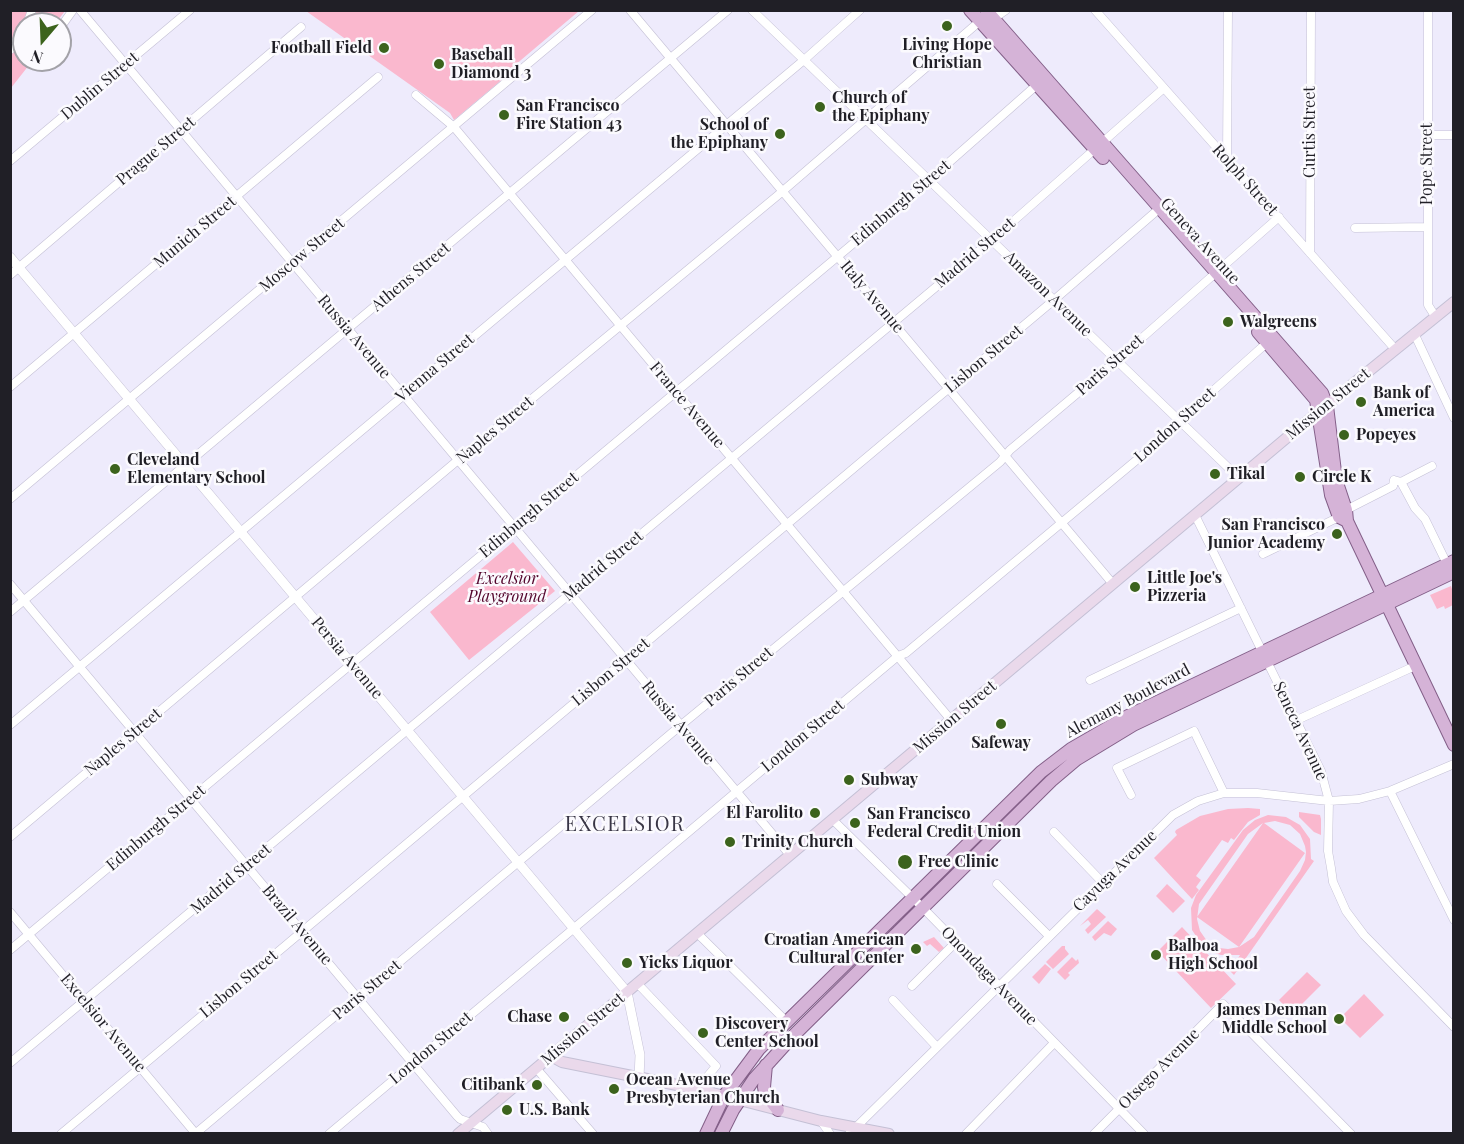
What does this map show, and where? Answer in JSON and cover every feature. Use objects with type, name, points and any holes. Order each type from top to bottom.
[{"type":"main road","name":"Geneva Avenue","points":[[970,10],[985,15],[1041,82],[1270,340],[1323,409],[1344,516],[1454,745]]},
{"type":"main road","name":"Mission Street","points":[[458,1134],[1239,478],[1454,302]]},
{"type":"main road","name":"Alemany Boulevard","points":[[706,1134],[724,1096],[759,1049],[1041,772],[1071,749],[1128,716],[1265,656],[1452,569]]},
{"type":"main road","name":"Alemany Boulevard","points":[[721,1134],[740,1100],[766,1064],[1051,781],[1090,749],[1265,656]]},
{"type":"main road","points":[[551,1056],[562,1062],[697,1089],[853,1130],[890,1134]]},
{"type":"main road","points":[[766,1064],[765,1093],[778,1110]]},
{"type":"street","name":"Russia Avenue","points":[[80,10],[569,595],[790,855]]},
{"type":"street","name":"Dublin Street","points":[[10,161],[190,10]]},
{"type":"street","name":"Moscow Street","points":[[10,499],[592,10]]},
{"type":"street","name":"Italy Avenue","points":[[630,10],[1113,584]]},
{"type":"street","name":"Athens Street","points":[[10,612],[728,10]]},
{"type":"street","name":"Amazon Avenue","points":[[752,10],[1239,478]]},
{"type":"street","name":"Vienna Street","points":[[10,726],[804,60],[860,10]]},
{"type":"street","name":"Naples Street","points":[[10,837],[783,191],[985,15],[1006,10]]},
{"type":"street","name":"Rolph Street","points":[[1095,10],[1395,349]]},
{"type":"street","points":[[1227,159],[1228,10]]},
{"type":"street","name":"Curtis Street","points":[[1310,253],[1311,10]]},
{"type":"street","name":"Pope Street","points":[[1428,10],[1428,305],[1435,316]]},
{"type":"street","name":"Prague Street","points":[[10,275],[301,27]]},
{"type":"street","name":"Munich Street","points":[[10,387],[378,77]]},
{"type":"street","name":"Edinburgh Street","points":[[10,950],[838,257],[1041,82]]},
{"type":"street","name":"Madrid Street","points":[[10,1063],[992,240],[1164,88]]},
{"type":"street","name":"France Avenue","points":[[416,95],[454,127],[951,720]]},
{"type":"street","points":[[1427,135],[1454,135]]},
{"type":"street","name":"Lisbon Street","points":[[61,1134],[949,389],[1156,211]]},
{"type":"street","name":"Paris Street","points":[[196,1133],[843,590],[849,588],[1000,462],[1004,455],[1117,360],[1279,218]]},
{"type":"street","points":[[1355,228],[1427,227]]},
{"type":"street","name":"Persia Avenue","points":[[10,257],[627,992],[640,1055],[639,1078]]},
{"type":"street","points":[[1414,333],[1454,417]]},
{"type":"street","name":"London Street","points":[[329,1134],[898,656],[906,653],[1182,422],[1188,413],[1270,340]]},
{"type":"street","points":[[1263,554],[1344,516],[1393,486],[1394,480],[1401,482],[1432,466]]},
{"type":"street","points":[[1401,482],[1415,508],[1425,519],[1452,569]]},
{"type":"street","name":"Seneca Avenue","points":[[1195,515],[1321,771],[1329,801],[1328,851],[1333,882],[1346,911],[1364,935],[1452,1023]]},
{"type":"street","name":"Brazil Avenue","points":[[10,584],[460,1119],[483,1127],[488,1134]]},
{"type":"street","points":[[1090,680],[1241,608]]},
{"type":"street","points":[[1297,720],[1415,666]]},
{"type":"street","points":[[1131,795],[1117,768],[1194,730],[1224,793]]},
{"type":"street","name":"Cayuga Avenue","points":[[853,1130],[1173,815],[1198,801],[1224,793],[1257,793],[1329,801],[1359,799],[1390,790],[1454,764]]},
{"type":"street","points":[[1390,790],[1454,920]]},
{"type":"street","name":"Onondaga Avenue","points":[[833,820],[923,908],[1144,1134]]},
{"type":"street","points":[[1054,832],[1103,882]]},
{"type":"street","points":[[997,884],[1049,936]]},
{"type":"street","name":"Excelsior Avenue","points":[[10,912],[196,1133]]},
{"type":"street","points":[[697,933],[787,1022]]},
{"type":"street","points":[[912,987],[955,943]]},
{"type":"street","points":[[637,983],[716,1066],[697,1089]]},
{"type":"street","points":[[893,1000],[937,1047]]},
{"type":"street","name":"Otsego Avenue","points":[[1094,1134],[1223,1004],[1341,1129],[1351,1134]]},
{"type":"street","points":[[966,1134],[1054,1043]]},
{"type":"street","points":[[536,1068],[593,1134]]},
{"type":"street","points":[[821,1121],[830,1134]]},
{"type":"green space","points":[[10,11],[65,11],[12,12],[12,72],[24,72],[11,88]]},
{"type":"green space","points":[[306,11],[579,11],[454,120],[450,113]]},
{"type":"green space","name":"Excelsior Playground","points":[[513,542],[555,591],[469,660],[430,612]]},
{"type":"green space","points":[[1451,586],[1453,605],[1445,609],[1444,606],[1437,609],[1430,595]]},
{"type":"green space","points":[[1228,809],[1260,809],[1260,815],[1248,822],[1234,840],[1231,838],[1228,843],[1222,840],[1196,876],[1201,880],[1196,887],[1199,890],[1192,899],[1154,858],[1177,835],[1176,830],[1200,816]]},
{"type":"green space","points":[[1299,812],[1320,815],[1321,835],[1314,832],[1299,817]]},
{"type":"green space","points":[[1268,815],[1286,817],[1300,825],[1310,839],[1311,859],[1314,861],[1234,975],[1230,971],[1240,955],[1221,955],[1202,945],[1192,930],[1191,908],[1196,895],[1243,830],[1255,820]],"holes":[[[1275,821],[1290,825],[1300,834],[1305,846],[1306,852],[1305,860],[1300,871],[1254,937],[1239,947],[1305,853],[1264,823]],[[1263,823],[1197,917],[1199,904],[1248,834]],[[1197,917],[1239,947],[1219,948],[1207,941],[1200,931]]]},
{"type":"green space","points":[[1167,884],[1185,901],[1173,913],[1156,896]]},
{"type":"green space","points":[[1097,909],[1106,917],[1088,934],[1085,930],[1091,924],[1088,920],[1080,926]]},
{"type":"green space","points":[[1108,921],[1117,929],[1111,936],[1104,933],[1095,941],[1092,937]]},
{"type":"green space","points":[[1182,927],[1236,984],[1211,1008],[1159,953],[1159,950]]},
{"type":"green space","points":[[934,937],[944,948],[939,952],[930,944],[927,946],[923,942]]},
{"type":"green space","points":[[1062,946],[1065,946],[1069,954],[1053,969],[1046,962]]},
{"type":"green space","points":[[1072,957],[1076,961],[1078,959],[1079,963],[1068,973],[1070,975],[1065,980],[1057,972]]},
{"type":"green space","points":[[1045,964],[1051,969],[1039,984],[1032,977]]},
{"type":"green space","points":[[1307,972],[1321,985],[1292,1014],[1279,1000]]},
{"type":"green space","points":[[1364,994],[1384,1015],[1360,1038],[1340,1018]]},
{"type":"place","name":"Living Hope Christian","points":[[947,26]]},
{"type":"place","name":"Football Field","points":[[384,48]]},
{"type":"place","name":"Baseball Diamond 3","points":[[439,64]]},
{"type":"place","name":"Church of the Epiphany","points":[[820,107]]},
{"type":"place","name":"San Francisco Fire Station 43","points":[[504,115]]},
{"type":"place","name":"School of the Epiphany","points":[[780,134]]},
{"type":"place","name":"Walgreens","points":[[1228,322]]},
{"type":"place","name":"Bank of America","points":[[1361,402]]},
{"type":"place","name":"Popeyes","points":[[1344,435]]},
{"type":"place","name":"Cleveland Elementary School","points":[[115,469]]},
{"type":"place","name":"Tikal","points":[[1215,474]]},
{"type":"place","name":"Circle K","points":[[1300,477]]},
{"type":"place","name":"San Francisco Junior Academy","points":[[1337,534]]},
{"type":"place","name":"Little Joe's Pizzeria","points":[[1135,587]]},
{"type":"place","name":"Safeway","points":[[1001,724]]},
{"type":"place","name":"Subway","points":[[849,780]]},
{"type":"place","name":"El Farolito","points":[[815,813]]},
{"type":"place","name":"San Francisco Federal Credit Union","points":[[855,823]]},
{"type":"place","name":"Trinity Church","points":[[730,842]]},
{"type":"place","name":"Free Clinic","points":[[905,862]]},
{"type":"place","name":"Croatian American Cultural Center","points":[[916,949]]},
{"type":"place","name":"Balboa High School","points":[[1156,955]]},
{"type":"place","name":"Yicks Liquor","points":[[627,963]]},
{"type":"place","name":"Chase","points":[[564,1017]]},
{"type":"place","name":"James Denman Middle School","points":[[1339,1019]]},
{"type":"place","name":"Discovery Center School","points":[[703,1033]]},
{"type":"place","name":"Citibank","points":[[537,1085]]},
{"type":"place","name":"Ocean Avenue Presbyterian Church","points":[[614,1089]]},
{"type":"place","name":"U.S. Bank","points":[[507,1110]]},
{"type":"district","name":"EXCELSIOR","points":[[625,825]]}]
